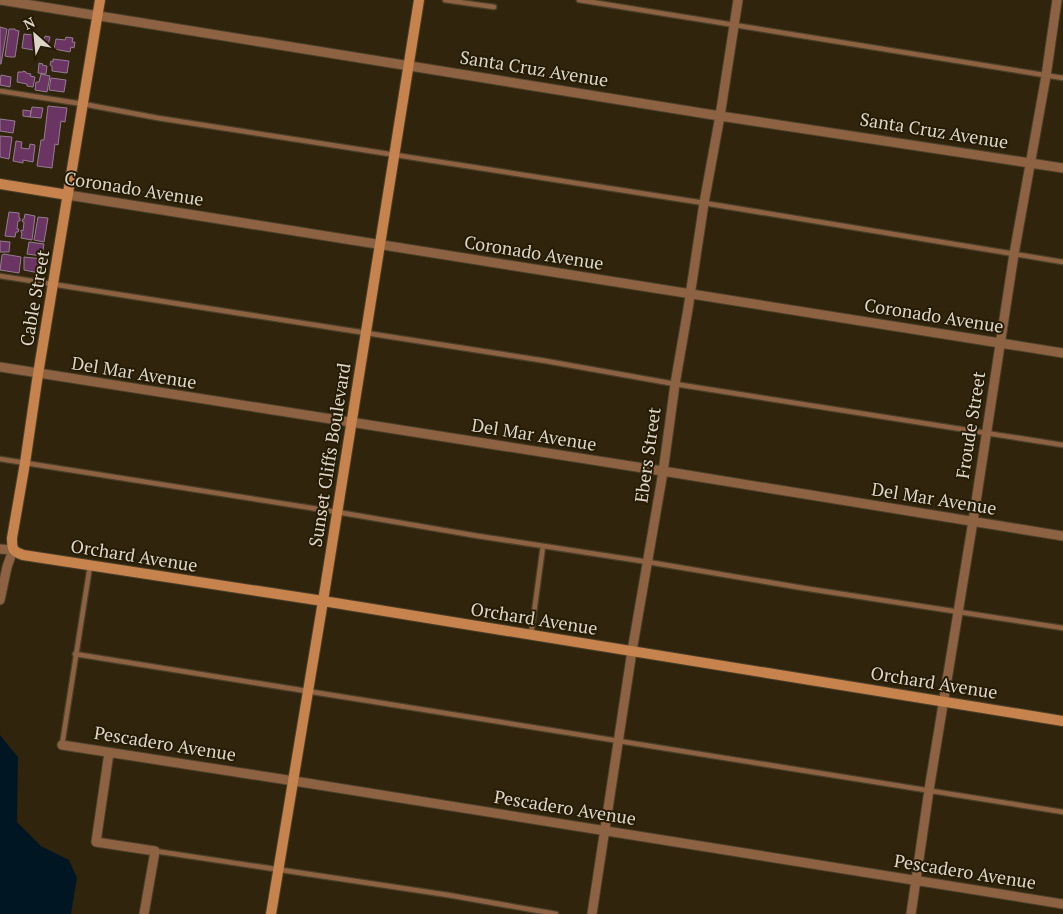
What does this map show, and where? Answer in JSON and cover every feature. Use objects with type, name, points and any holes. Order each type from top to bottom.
[{"type":"street","name":"Santa Cruz Avenue","points":[[0,0],[720,116],[1063,168]]},
{"type":"street","name":"Cable Street","points":[[0,600],[7,567],[13,550],[12,538],[100,0]]},
{"type":"street","name":"Sunset Cliffs Boulevard","points":[[271,914],[419,0]]},
{"type":"street","name":"Ebers Street","points":[[592,914],[632,651],[663,472],[675,384],[738,0]]},
{"type":"street","name":"Froude Street","points":[[911,914],[1014,254],[1046,76],[1057,0]]},
{"type":"street","name":"Coronado Avenue","points":[[0,184],[1063,353]]},
{"type":"street","name":"Del Mar Avenue","points":[[0,368],[1063,536]]},
{"type":"street","name":"Orchard Avenue","points":[[0,549],[13,550],[23,555],[323,601],[1063,720]]},
{"type":"street","name":"Pescadero Avenue","points":[[62,745],[1063,904]]},
{"type":"street","points":[[109,753],[96,842],[154,851],[144,914]]},
{"type":"lane","points":[[445,0],[494,7]]},
{"type":"lane","points":[[580,0],[1063,78]]},
{"type":"lane","points":[[0,91],[158,118],[704,203],[1063,262]]},
{"type":"lane","points":[[0,276],[546,361],[675,384],[1063,446]]},
{"type":"lane","points":[[0,459],[1063,628]]},
{"type":"lane","points":[[531,634],[543,546]]},
{"type":"lane","points":[[62,745],[90,565]]},
{"type":"lane","points":[[75,654],[1063,812]]},
{"type":"lane","points":[[154,851],[439,894],[556,914]]},
{"type":"water","points":[[0,735],[18,757],[17,822],[41,846],[69,860],[77,878],[71,914],[0,914]]},
{"type":"building","points":[[0,27],[7,29],[1,64],[0,64]]},
{"type":"building","points":[[9,29],[19,31],[15,57],[5,56]]},
{"type":"building","points":[[24,34],[41,36],[39,51],[22,48]]},
{"type":"building","points":[[45,36],[50,37],[48,45],[43,45]]},
{"type":"building","points":[[66,37],[73,38],[72,42],[75,42],[74,48],[71,47],[70,52],[54,49],[56,39],[65,40]]},
{"type":"building","points":[[53,59],[69,61],[67,73],[52,71],[52,66],[50,65]]},
{"type":"building","points":[[39,63],[47,66],[46,74],[38,73]]},
{"type":"building","points":[[23,71],[35,77],[33,87],[17,82],[18,72]]},
{"type":"building","points":[[41,74],[50,76],[47,92],[35,90],[36,82],[39,82]]},
{"type":"building","points":[[1,75],[11,77],[10,87],[0,85]]},
{"type":"building","points":[[51,78],[66,80],[64,92],[49,90]]},
{"type":"building","points":[[48,106],[67,108],[65,122],[61,121],[58,145],[55,144],[52,168],[37,166],[41,140],[44,140]]},
{"type":"building","points":[[32,107],[43,108],[41,118],[30,117]]},
{"type":"building","points":[[23,110],[31,111],[30,117],[23,116]]},
{"type":"building","points":[[0,119],[15,121],[13,133],[0,131]]},
{"type":"building","points":[[0,136],[12,137],[9,159],[0,157]]},
{"type":"building","points":[[16,141],[22,142],[21,148],[29,149],[30,144],[35,145],[33,162],[13,161]]},
{"type":"building","points":[[9,212],[19,213],[20,221],[18,221],[17,229],[19,229],[15,237],[5,236]]},
{"type":"building","points":[[25,214],[35,216],[32,240],[21,238],[24,222],[22,221]]},
{"type":"building","points":[[38,217],[48,218],[44,242],[34,240]]},
{"type":"building","points":[[0,241],[10,242],[9,252],[0,252]]},
{"type":"building","points":[[29,242],[44,244],[42,256],[27,254]]},
{"type":"building","points":[[2,255],[21,257],[19,273],[0,270]]},
{"type":"building","points":[[24,257],[42,259],[39,273],[24,270]]}]
